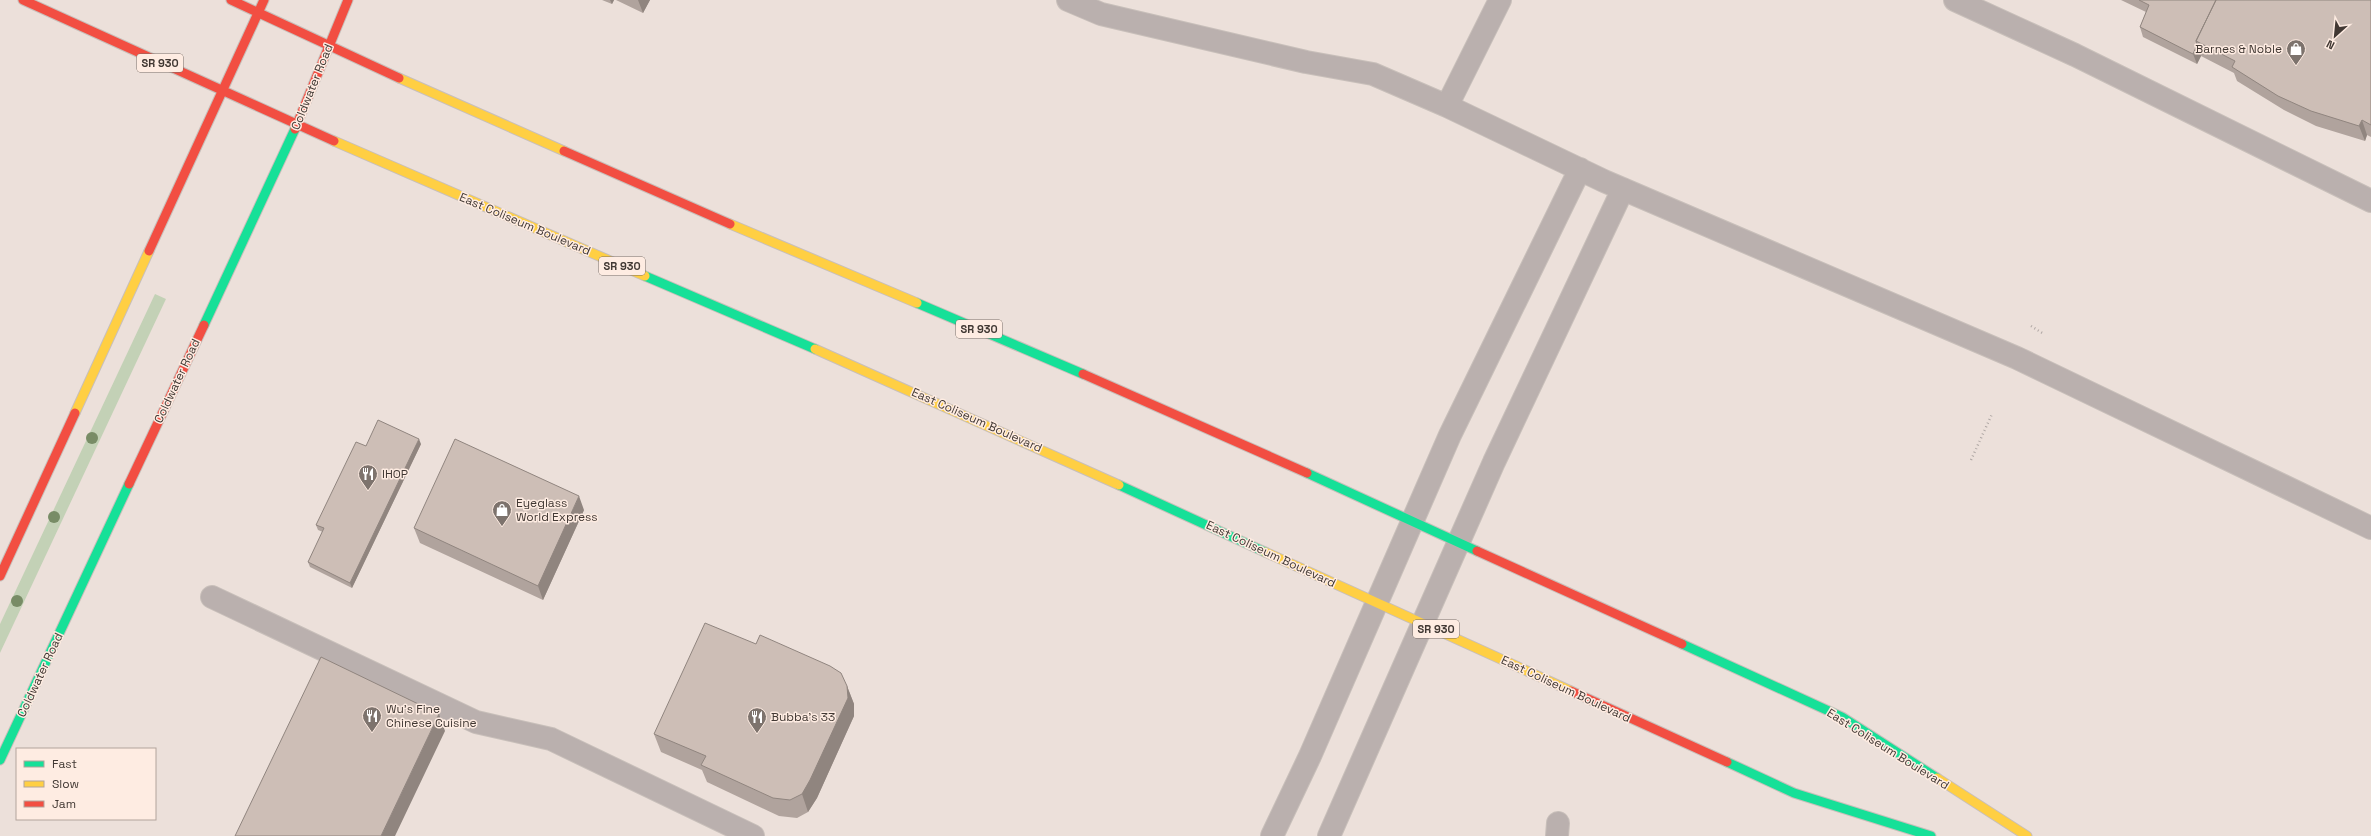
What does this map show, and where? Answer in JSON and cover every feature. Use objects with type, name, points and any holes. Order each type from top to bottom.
[{"type":"main road","name":"East Coliseum Boulevard","points":[[23,0],[297,125],[946,406],[1794,793],[1931,836]]},
{"type":"main road","name":"East Coliseum Boulevard","points":[[231,0],[328,46],[690,207],[1134,395],[1842,718],[2026,836]]},
{"type":"main road","points":[[0,576],[264,0]]},
{"type":"main road","name":"Coldwater Road","points":[[0,760],[297,125],[348,0]]},
{"type":"lane","points":[[1068,0],[1101,14],[1306,62],[1373,74],[1448,106],[1623,189],[2017,358],[2371,528]]},
{"type":"lane","points":[[1448,106],[1500,0]]},
{"type":"lane","points":[[1963,2],[2075,55],[2371,201]]},
{"type":"lane","points":[[1272,836],[1450,435],[1580,169]]},
{"type":"lane","points":[[1329,836],[1494,462],[1623,189]]},
{"type":"lane","points":[[212,597],[476,722],[551,739],[753,836]]},
{"type":"path","points":[[1971,460],[1992,414]]},
{"type":"green space","points":[[155,294],[166,299],[0,653],[0,624]]},
{"type":"building","points":[[2139,0],[2216,0],[2196,41],[2197,45],[2193,54],[2140,27],[2149,5]]},
{"type":"building","name":"Barnes & Noble","points":[[2216,0],[2371,0],[2371,125],[2362,120],[2359,126],[2311,111],[2278,96],[2232,67],[2235,61],[2196,41]]},
{"type":"building","name":"IHOP","points":[[378,420],[419,439],[350,583],[308,562],[324,528],[316,525],[356,442],[366,446]]},
{"type":"building","name":"Eyeglass World Express","points":[[455,439],[579,496],[538,586],[414,528]]},
{"type":"building","name":"Bubba's 33","points":[[705,623],[756,644],[760,635],[830,666],[841,673],[847,686],[848,698],[802,794],[790,800],[773,798],[701,765],[706,756],[654,734]]},
{"type":"building","points":[[321,657],[439,714],[381,836],[235,836]]},
{"type":"traffic: fast","points":[[204,325],[295,129]]},
{"type":"traffic: fast","points":[[645,276],[815,349]]},
{"type":"traffic: fast","points":[[917,303],[1083,374]]},
{"type":"traffic: fast","points":[[1307,473],[1477,551]]},
{"type":"traffic: fast","points":[[0,760],[129,484]]},
{"type":"traffic: fast","points":[[1119,485],[1265,552]]},
{"type":"traffic: fast","points":[[1682,644],[1842,717],[1937,778]]},
{"type":"traffic: fast","points":[[1727,762],[1794,793],[1931,836]]},
{"type":"traffic: slow","points":[[399,78],[564,151]]},
{"type":"traffic: slow","points":[[334,141],[645,276]]},
{"type":"traffic: slow","points":[[730,224],[917,303]]},
{"type":"traffic: slow","points":[[75,413],[149,251]]},
{"type":"traffic: slow","points":[[815,349],[1119,485]]},
{"type":"traffic: slow","points":[[1265,552],[1571,691]]},
{"type":"traffic: slow","points":[[1937,778],[2027,836]]},
{"type":"traffic: jam","points":[[23,0],[334,141]]},
{"type":"traffic: jam","points":[[231,0],[399,78]]},
{"type":"traffic: jam","points":[[149,251],[264,0]]},
{"type":"traffic: jam","points":[[295,129],[348,0]]},
{"type":"traffic: jam","points":[[564,151],[730,224]]},
{"type":"traffic: jam","points":[[129,484],[204,325]]},
{"type":"traffic: jam","points":[[1083,374],[1307,473]]},
{"type":"traffic: jam","points":[[0,576],[75,413]]},
{"type":"traffic: jam","points":[[1477,551],[1682,644]]},
{"type":"traffic: jam","points":[[1571,691],[1727,762]]},
{"type":"place","name":"Barnes & Noble","points":[[2296,66]]},
{"type":"place","name":"IHOP","points":[[368,491]]},
{"type":"place","name":"Eyeglass World Express","points":[[502,527]]},
{"type":"place","name":"Wu's Fine Chinese Cuisine","points":[[372,733]]},
{"type":"place","name":"Bubba's 33","points":[[757,734]]}]
